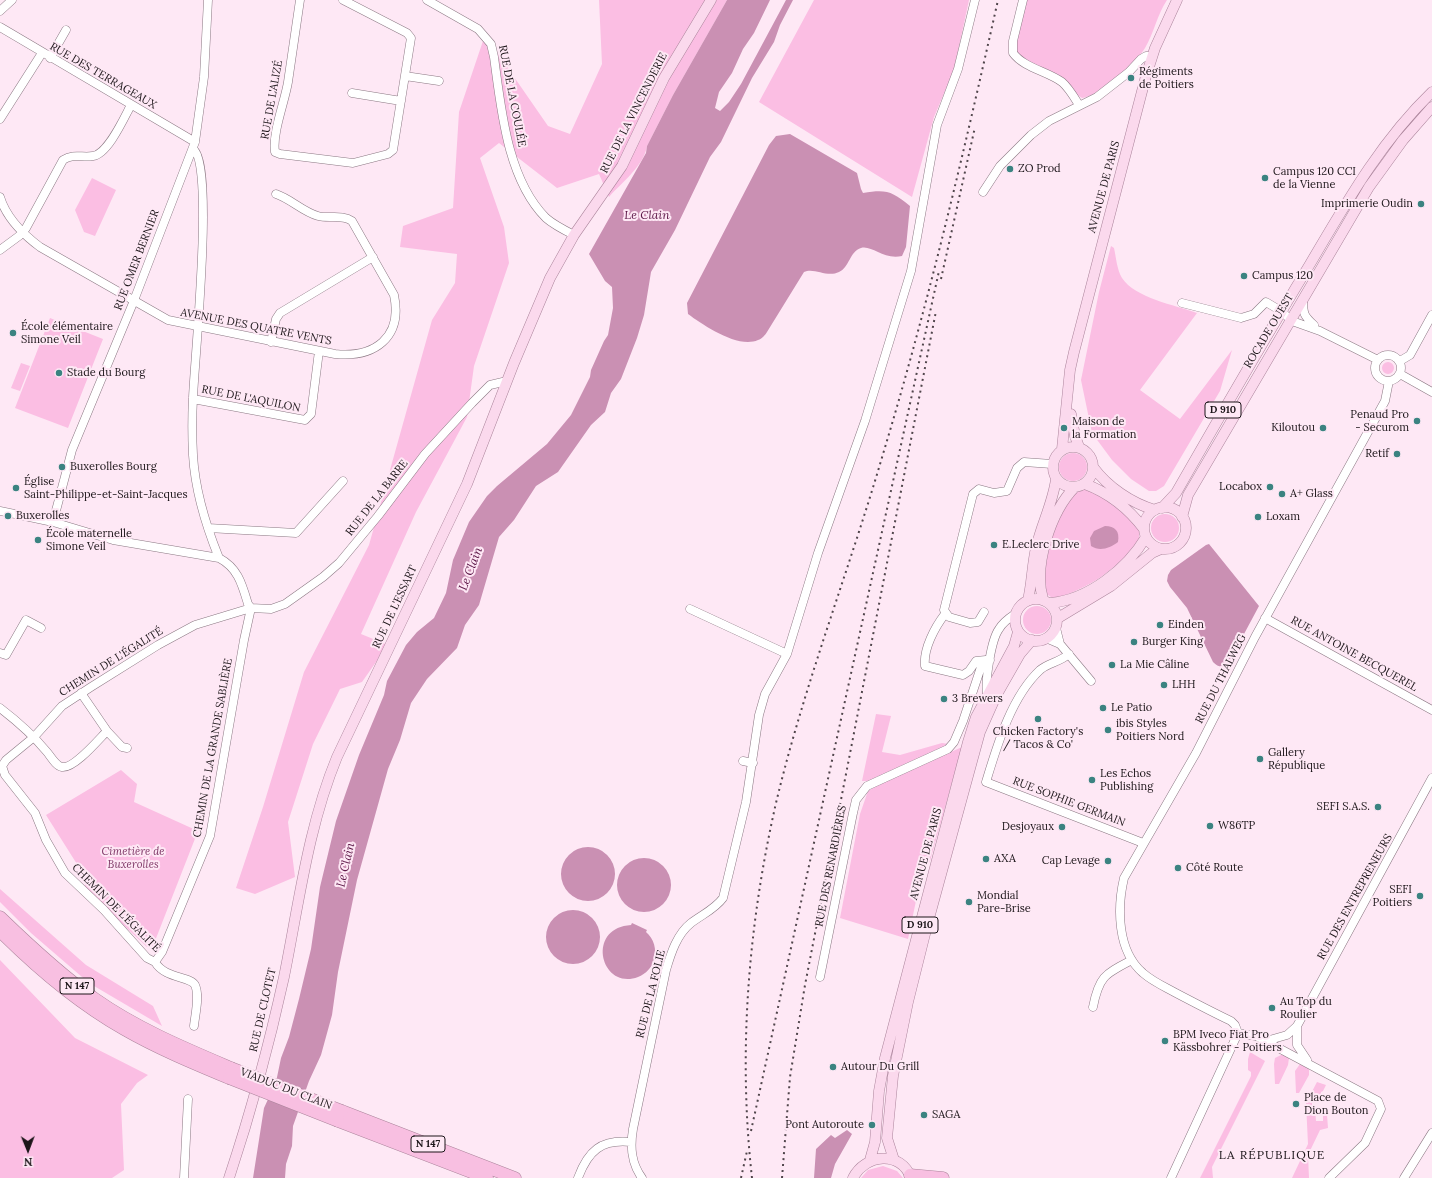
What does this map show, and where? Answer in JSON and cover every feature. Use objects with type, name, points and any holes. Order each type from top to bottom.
[{"type":"highway","name":"N 147","points":[[0,916],[43,957],[101,1003],[148,1031],[230,1073]]},
{"type":"highway","name":"N 147","points":[[0,931],[55,981],[109,1020],[156,1046],[230,1073]]},
{"type":"highway","name":"VIADUC DU CLAIN","points":[[230,1073],[340,1116]]},
{"type":"highway","name":"N 147","points":[[340,1116],[487,1178]]},
{"type":"highway","name":"N 147","points":[[340,1116],[515,1178]]},
{"type":"highway","points":[[911,1177],[943,1178]]},
{"type":"main road","name":"RUE DE LA VINCENDERIE","points":[[574,235],[622,166],[664,78],[711,0]]},
{"type":"main road","name":"AVENUE DE PARIS","points":[[1062,449],[1074,352],[1083,316],[1152,56],[1177,0]]},
{"type":"main road","name":"D 910","points":[[1281,311],[1339,215],[1379,153],[1409,116],[1432,92]]},
{"type":"main road","name":"ROCADE OUEST","points":[[1182,517],[1188,495],[1303,296],[1369,187],[1403,140],[1432,107]]},
{"type":"main road","points":[[507,381],[550,278],[574,235]]},
{"type":"main road","name":"ROCADE OUEST","points":[[1158,509],[1176,493],[1281,311]]},
{"type":"main road","name":"RUE DE L'ESSART","points":[[310,844],[328,778],[467,484],[507,381]]},
{"type":"main road","name":"AVENUE DE PARIS","points":[[1069,384],[1072,422],[1079,447]]},
{"type":"main road","points":[[1028,600],[1035,549],[1055,488],[1056,479],[1052,464],[1062,449],[1079,447],[1086,451],[1091,459],[1093,466],[1091,476],[1061,504],[1050,527],[1040,579],[1040,590],[1046,601],[1056,610],[1057,623]]},
{"type":"main road","points":[[1056,479],[1064,486],[1080,486],[1102,492],[1123,506],[1155,546],[1161,548],[1173,547],[1182,540],[1186,528],[1182,517],[1173,510],[1142,506],[1117,491],[1093,466]]},
{"type":"main road","points":[[1158,509],[1147,518],[1145,533],[1132,556],[1102,582],[1080,595],[1063,602],[1028,600],[1020,605],[1015,614],[1015,623],[1018,632],[1024,638],[1032,640],[1046,638],[1057,623],[1100,594],[1152,553],[1161,548]]},
{"type":"main road","name":"AVENUE DE PARIS","points":[[870,1160],[875,1142],[881,1077],[899,1002],[966,748],[976,717],[1014,646],[1018,632]]},
{"type":"main road","name":"AVENUE DE PARIS","points":[[894,1160],[887,1138],[893,1076],[908,1002],[928,922],[980,732],[996,696],[1020,654],[1032,640]]},
{"type":"main road","name":"RUE DE CLOTET","points":[[229,1178],[251,1111],[275,1014],[310,844]]},
{"type":"main road","points":[[853,1178],[862,1165],[870,1160],[882,1158],[894,1160],[906,1169],[911,1177]]},
{"type":"street","points":[[0,11],[12,0]]},
{"type":"street","name":"RUE OMER BERNIER","points":[[53,522],[72,450],[134,300],[194,145],[204,77],[208,0]]},
{"type":"street","name":"RUE DE L'ALIZÉ","points":[[300,0],[286,95],[282,104],[276,152],[280,154],[349,163],[388,154],[393,150],[410,44],[410,35],[343,0]]},
{"type":"street","name":"RUE DE LA COULÉE","points":[[427,0],[478,29],[491,44],[508,145],[523,182],[541,212],[551,222],[574,235]]},
{"type":"street","name":"RUE DE LA FOLIE","points":[[642,1178],[633,1161],[631,1142],[635,1114],[672,952],[679,936],[690,924],[717,906],[723,898],[753,763],[759,715],[765,694],[787,654],[818,553],[865,421],[911,271],[937,125],[958,69],[975,0]]},
{"type":"street","points":[[1023,0],[1013,42],[1013,53],[1020,59],[1061,82],[1069,89],[1079,105]]},
{"type":"street","name":"RUE DES TERRAGEAUX","points":[[0,28],[131,105],[194,145]]},
{"type":"street","points":[[50,58],[66,30]]},
{"type":"street","points":[[0,119],[42,53]]},
{"type":"street","points":[[983,192],[1000,166],[1031,135],[1049,121],[1097,97],[1129,72],[1140,59],[1146,56],[1152,56]]},
{"type":"street","points":[[405,76],[439,81]]},
{"type":"street","points":[[352,93],[401,101]]},
{"type":"street","points":[[0,250],[23,232],[63,160],[73,155],[92,157],[103,152],[131,105]]},
{"type":"street","points":[[194,145],[200,160],[202,187],[201,273],[193,399],[193,457],[199,495],[208,528],[219,558]]},
{"type":"street","name":"AVENUE DES QUATRE VENTS","points":[[0,197],[6,210],[23,232],[40,247],[168,320],[198,328],[346,355],[356,355],[373,349],[388,337],[394,323],[396,300],[390,285],[351,220],[316,216],[285,197],[276,194]]},
{"type":"street","points":[[271,342],[276,319],[280,314],[373,257]]},
{"type":"street","points":[[1303,296],[1305,322]]},
{"type":"street","points":[[1182,303],[1240,318],[1254,314],[1266,302],[1378,360]]},
{"type":"street","points":[[1400,361],[1410,355],[1432,315]]},
{"type":"street","points":[[1281,334],[1305,322]]},
{"type":"street","name":"RUE DE L'AQUILON","points":[[193,399],[305,420],[310,414],[319,351]]},
{"type":"street","points":[[1382,356],[1392,356],[1400,361],[1400,374],[1394,380],[1389,381],[1378,376],[1375,368],[1378,360],[1382,356]]},
{"type":"street","points":[[1400,374],[1432,392]]},
{"type":"street","name":"RUE DE LA BARRE","points":[[251,608],[271,609],[285,604],[334,567],[378,516],[425,454],[472,403],[490,385],[507,381]]},
{"type":"street","name":"RUE DU THALWEG","points":[[1238,1033],[1236,1025],[1231,1021],[1154,982],[1142,973],[1132,960],[1124,941],[1120,917],[1120,894],[1124,878],[1196,753],[1265,618],[1384,401],[1389,381]]},
{"type":"street","points":[[984,612],[981,618],[974,623],[949,618],[945,614],[944,607],[973,494],[980,489],[994,493],[1007,491],[1013,476],[1024,462],[1052,464]]},
{"type":"street","points":[[208,528],[296,533],[343,481]]},
{"type":"street","points":[[0,511],[53,522],[113,540],[219,558],[233,568],[238,574],[248,604],[251,608]]},
{"type":"street","name":"CHEMIN DE L'ÉGALITÉ","points":[[155,962],[147,958],[104,910],[65,873],[46,840],[35,813],[5,775],[2,766],[6,760],[34,737],[62,706],[81,693],[158,645],[190,628],[212,619],[243,612],[251,608]]},
{"type":"street","name":"CHEMIN DE LA GRANDE SABLIÈRE","points":[[155,962],[162,952],[210,836],[244,640],[251,608]]},
{"type":"street","points":[[690,609],[787,654]]},
{"type":"street","points":[[945,614],[939,621],[924,657],[925,666],[963,674],[969,671],[976,661],[988,660]]},
{"type":"street","name":"RUE DES RENARDIÈRES","points":[[987,694],[985,683],[988,660],[998,629],[1015,614]]},
{"type":"street","name":"RUE ANTOINE BECQUEREL","points":[[1265,618],[1432,710]]},
{"type":"street","points":[[0,653],[6,655],[26,620],[41,628]]},
{"type":"street","points":[[1057,623],[1060,644]]},
{"type":"street","points":[[1046,638],[1060,644],[1091,681]]},
{"type":"street","name":"RUE SOPHIE GERMAIN","points":[[1069,654],[1062,660],[1040,670],[1022,694],[999,741],[986,782],[1143,843]]},
{"type":"street","name":"RUE DES RENARDIÈRES","points":[[820,977],[856,800],[867,786],[948,749],[954,742],[963,721],[980,667],[988,660]]},
{"type":"street","points":[[81,693],[107,731],[122,747],[127,748]]},
{"type":"street","points":[[0,708],[34,737],[56,763],[62,767],[68,766],[85,754],[107,731]]},
{"type":"street","points":[[743,761],[753,763]]},
{"type":"street","name":"RUE DES ENTREPRENEURS","points":[[1297,1026],[1432,778]]},
{"type":"street","points":[[1093,1007],[1099,982],[1112,971],[1132,960]]},
{"type":"street","points":[[155,962],[159,970],[166,974],[192,982],[195,986],[196,1004],[194,1026]]},
{"type":"street","points":[[1266,1041],[1287,1035],[1297,1026]]},
{"type":"street","points":[[1297,1026],[1297,1045],[1308,1062]]},
{"type":"street","points":[[1171,1178],[1238,1033],[1248,1033],[1266,1041],[1308,1062],[1317,1069],[1378,1101],[1381,1109],[1364,1143],[1329,1178]]},
{"type":"street","points":[[184,1178],[188,1099]]},
{"type":"street","points":[[1404,1178],[1432,1133]]},
{"type":"street","points":[[578,1178],[588,1156],[600,1146],[614,1141],[631,1142]]},
{"type":"green space","points":[[599,0],[727,0],[673,95],[637,167],[609,197],[599,174],[557,188],[499,143],[480,158],[504,227],[509,263],[474,366],[467,417],[416,512],[361,634],[388,645],[362,682],[340,689],[313,744],[288,822],[295,877],[255,894],[236,888],[263,807],[304,672],[369,545],[432,320],[455,283],[457,254],[400,247],[403,226],[453,208],[459,112],[485,35],[548,126],[570,134],[602,64]]},
{"type":"green space","points":[[814,0],[969,0],[954,70],[934,117],[912,197],[759,102]]},
{"type":"green space","points":[[1025,0],[1167,0],[1145,48],[1134,62],[1107,85],[1089,96],[1082,98],[1076,94],[1064,79],[1020,57],[1017,51],[1016,37]]},
{"type":"green space","points":[[92,178],[116,190],[95,236],[84,232],[75,210]]},
{"type":"green space","points":[[1111,246],[1114,248],[1120,275],[1128,285],[1146,296],[1197,313],[1140,390],[1180,419],[1232,350],[1220,391],[1164,486],[1156,491],[1149,491],[1131,479],[1112,460],[1092,433],[1081,380],[1099,292]]},
{"type":"green space","name":"Stade du Bourg","points":[[50,318],[103,339],[68,428],[15,408]]},
{"type":"green space","points":[[1386,362],[1390,362],[1394,368],[1390,374],[1386,374],[1382,370],[1382,366]]},
{"type":"green space","points":[[21,363],[30,366],[20,391],[11,388]]},
{"type":"green space","points":[[1073,453],[1083,457],[1087,467],[1083,477],[1073,481],[1063,477],[1059,467],[1063,457]]},
{"type":"green space","points":[[1084,489],[1107,498],[1139,527],[1139,542],[1111,570],[1101,577],[1080,589],[1054,599],[1045,593],[1047,555],[1051,533],[1059,514],[1078,490]]},
{"type":"green space","points":[[1165,514],[1175,518],[1179,528],[1175,538],[1165,542],[1155,538],[1151,528],[1155,518]]},
{"type":"green space","points":[[1037,606],[1047,610],[1051,620],[1047,630],[1037,634],[1027,630],[1023,620],[1027,610]]},
{"type":"green space","points":[[876,714],[891,716],[882,752],[900,755],[942,743],[949,744],[868,781],[862,781]]},
{"type":"green space","points":[[962,747],[930,861],[921,877],[908,939],[840,918],[860,814],[868,791],[880,784]]},
{"type":"green space","name":"Cimetière de Buxerolles","points":[[121,770],[137,784],[134,802],[198,831],[153,946],[147,947],[84,888],[87,880],[46,815]]},
{"type":"green space","points":[[0,889],[86,965],[153,1006],[162,1026],[89,983],[31,933],[0,902]]},
{"type":"green space","points":[[0,960],[75,1038],[148,1075],[137,1083],[121,1104],[124,1170],[112,1178],[0,1178]]},
{"type":"green space","points":[[1250,1052],[1265,1061],[1212,1167],[1213,1178],[1200,1178],[1251,1076],[1251,1072],[1248,1070],[1248,1059]]},
{"type":"green space","points":[[1283,1054],[1289,1058],[1288,1065],[1279,1084],[1275,1084],[1275,1058]]},
{"type":"green space","points":[[1300,1064],[1309,1068],[1309,1075],[1299,1093],[1296,1093],[1295,1071]]},
{"type":"green space","points":[[1317,1082],[1326,1085],[1321,1092],[1321,1097],[1315,1098],[1315,1103],[1312,1103],[1312,1108],[1315,1108],[1316,1121],[1323,1121],[1323,1115],[1327,1115],[1328,1128],[1320,1130],[1308,1155],[1309,1178],[1292,1178],[1308,1144],[1306,1103]]},
{"type":"green space","points":[[883,1166],[897,1171],[903,1178],[861,1178],[868,1170]]},
{"type":"water","name":"Le Clain","points":[[727,0],[770,0],[754,33],[743,49],[732,73],[719,92],[715,108],[720,111],[729,102],[741,84],[786,0],[793,0],[780,25],[774,42],[752,78],[721,142],[710,157],[675,230],[651,272],[644,315],[637,338],[621,379],[611,393],[605,412],[591,425],[558,472],[536,486],[514,520],[499,537],[479,605],[465,625],[457,648],[427,679],[411,703],[400,740],[388,769],[357,880],[338,972],[332,1015],[321,1055],[309,1081],[293,1126],[292,1146],[286,1164],[285,1178],[253,1178],[264,1108],[276,1082],[281,1058],[289,1037],[299,999],[311,949],[320,887],[336,821],[359,755],[384,695],[387,681],[406,645],[417,632],[434,618],[446,593],[453,560],[469,522],[487,496],[497,486],[547,444],[571,415],[590,377],[591,370],[608,335],[613,308],[612,287],[605,281],[589,254],[646,153],[647,146],[673,95]]},
{"type":"water","points":[[790,134],[857,173],[863,193],[878,191],[888,192],[910,206],[906,247],[902,256],[895,257],[861,248],[854,252],[845,267],[839,272],[830,274],[812,271],[804,272],[767,332],[761,339],[750,342],[731,339],[694,319],[688,314],[687,303],[769,145],[776,136]]},
{"type":"water","points":[[1105,526],[1112,527],[1116,530],[1118,542],[1112,546],[1101,549],[1094,548],[1091,546],[1090,538],[1094,531]]},
{"type":"water","points":[[1209,544],[1259,606],[1229,662],[1221,666],[1213,662],[1187,608],[1167,581],[1171,570]]},
{"type":"water","points":[[588,847],[598,849],[607,855],[613,864],[615,874],[613,884],[607,893],[598,899],[588,901],[578,899],[569,893],[563,884],[561,874],[563,864],[569,855],[578,849]]},
{"type":"water","points":[[644,858],[654,860],[663,866],[669,875],[671,885],[669,895],[663,904],[654,910],[644,912],[634,910],[625,904],[619,895],[617,885],[619,875],[625,866],[634,860]]},
{"type":"water","points":[[568,910],[578,910],[588,914],[596,922],[600,932],[600,942],[596,952],[588,960],[578,964],[568,964],[558,960],[550,952],[546,942],[546,932],[550,922],[558,914]]},
{"type":"water","points":[[632,923],[647,930],[646,932],[654,944],[655,956],[652,965],[644,974],[638,977],[625,979],[615,975],[607,967],[603,957],[603,946],[607,936],[617,929],[631,925]]},
{"type":"water","points":[[847,1130],[852,1134],[835,1164],[831,1178],[814,1178],[816,1149],[831,1135],[835,1138]]},
{"type":"railway","points":[[752,1178],[748,1131],[746,1037],[752,943],[766,849],[787,759],[813,672],[870,498],[915,342],[959,171],[998,0]]},
{"type":"railway","points":[[941,279],[975,127]]},
{"type":"railway","points":[[751,1131],[939,271]]},
{"type":"railway","points":[[782,1178],[790,1077],[805,985],[936,311]]},
{"type":"railway","points":[[741,1178],[747,1151]]},
{"type":"place","name":"Régiments de Poitiers","points":[[1131,78]]},
{"type":"place","name":"ZO Prod","points":[[1010,169]]},
{"type":"place","name":"Campus 120 CCI de la Vienne","points":[[1265,178]]},
{"type":"place","name":"Imprimerie Oudin","points":[[1421,204]]},
{"type":"place","name":"Campus 120","points":[[1244,276]]},
{"type":"place","name":"École élémentaire Simone Veil","points":[[13,333]]},
{"type":"place","name":"Stade du Bourg","points":[[59,373]]},
{"type":"place","name":"Penaud Pro - Securom","points":[[1417,421]]},
{"type":"place","name":"Maison de la Formation","points":[[1064,428]]},
{"type":"place","name":"Kiloutou","points":[[1323,428]]},
{"type":"place","name":"Retif","points":[[1397,454]]},
{"type":"place","name":"Buxerolles Bourg","points":[[62,467]]},
{"type":"place","name":"Locabox","points":[[1270,487]]},
{"type":"place","name":"Église Saint-Philippe-et-Saint-Jacques","points":[[16,488]]},
{"type":"place","name":"A+ Glass","points":[[1282,494]]},
{"type":"place","name":"Buxerolles","points":[[8,516]]},
{"type":"place","name":"Loxam","points":[[1258,517]]},
{"type":"place","name":"École maternelle Simone Veil","points":[[38,540]]},
{"type":"place","name":"E.Leclerc Drive","points":[[994,545]]},
{"type":"place","name":"Einden","points":[[1160,625]]},
{"type":"place","name":"Burger King","points":[[1134,642]]},
{"type":"place","name":"La Mie Câline","points":[[1112,665]]},
{"type":"place","name":"LHH","points":[[1164,685]]},
{"type":"place","name":"3 Brewers","points":[[944,699]]},
{"type":"place","name":"Le Patio","points":[[1103,708]]},
{"type":"place","name":"Chicken Factory's / Tacos & Co'","points":[[1038,719]]},
{"type":"place","name":"ibis Styles Poitiers Nord","points":[[1108,730]]},
{"type":"place","name":"Gallery République","points":[[1260,759]]},
{"type":"place","name":"Les Echos Publishing","points":[[1092,780]]},
{"type":"place","name":"SEFI S.A.S.","points":[[1378,807]]},
{"type":"place","name":"W86TP","points":[[1210,826]]},
{"type":"place","name":"Desjoyaux","points":[[1062,827]]},
{"type":"place","name":"AXA","points":[[986,859]]},
{"type":"place","name":"Cap Levage","points":[[1108,861]]},
{"type":"place","name":"Côté Route","points":[[1178,868]]},
{"type":"place","name":"SEFI Poitiers","points":[[1420,896]]},
{"type":"place","name":"Mondial Pare-Brise","points":[[969,902]]},
{"type":"place","name":"Au Top du Roulier","points":[[1272,1008]]},
{"type":"place","name":"BPM Iveco Fiat Pro Kässbohrer - Poitiers","points":[[1165,1041]]},
{"type":"place","name":"Autour Du Grill","points":[[833,1067]]},
{"type":"place","name":"Place de Dion Bouton","points":[[1296,1104]]},
{"type":"place","name":"SAGA","points":[[924,1115]]},
{"type":"place","name":"Pont Autoroute","points":[[872,1125]]},
{"type":"district","name":"LA RÉPUBLIQUE","points":[[1272,1156]]}]
